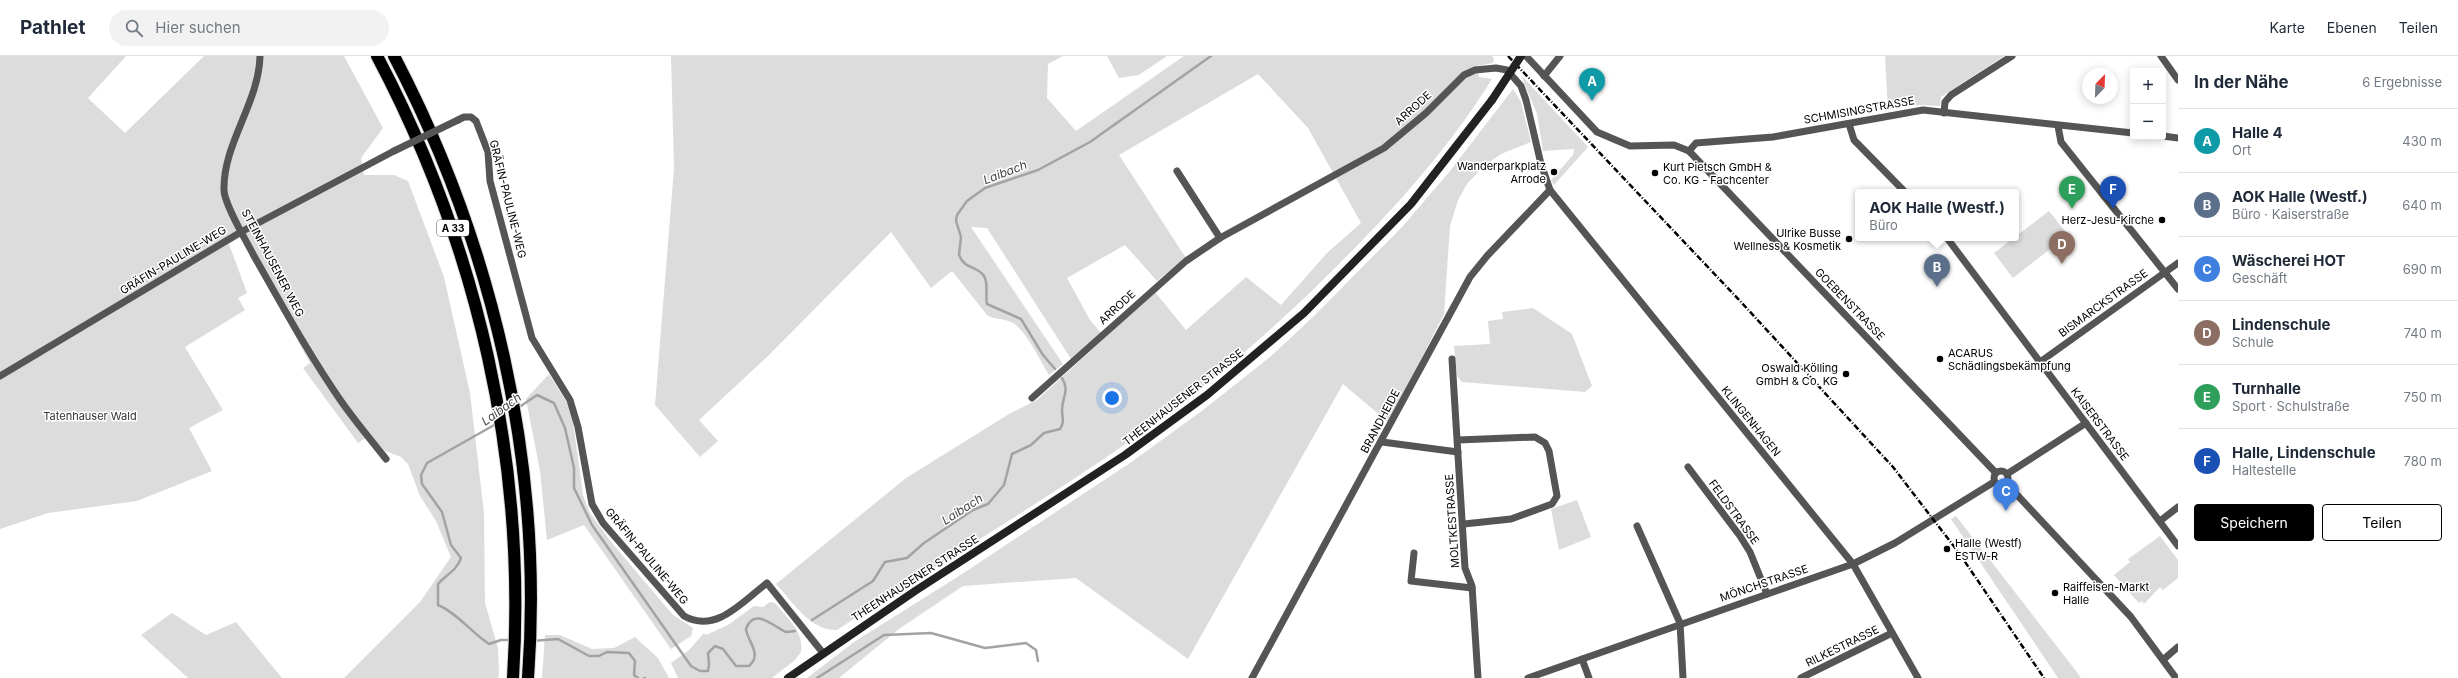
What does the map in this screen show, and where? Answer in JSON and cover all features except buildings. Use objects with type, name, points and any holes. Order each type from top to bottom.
[{"type":"highway","name":"A 33","points":[[377,56],[425,157],[454,232],[484,334],[499,410],[509,474],[513,526],[516,627],[513,678]]},
{"type":"highway","name":"A 33","points":[[394,56],[440,154],[468,226],[493,310],[515,417],[530,560],[531,628],[528,678]]},
{"type":"main road","name":"THEENHAUSENER STRASSE","points":[[788,678],[823,653],[1125,455],[1208,395],[1304,313],[1411,204],[1457,148],[1492,100],[1521,56]]},
{"type":"street","name":"STEINHAUSENER WEG","points":[[260,56],[260,69],[229,158],[224,191],[241,232],[292,324],[342,402],[386,459]]},
{"type":"street","points":[[1526,56],[1597,132],[1630,146],[1674,145],[1689,151]]},
{"type":"street","points":[[1544,76],[1560,56]]},
{"type":"street","points":[[1944,113],[1945,102],[1951,95],[2012,56]]},
{"type":"street","points":[[2160,56],[2178,80]]},
{"type":"street","name":"ARRODE","points":[[1032,398],[1186,262],[1220,238],[1384,148],[1426,113],[1464,75],[1474,70],[1486,68],[1507,70],[1521,86],[1526,100],[1541,164],[1550,190]]},
{"type":"street","name":"SCHMISINGSTRASSE","points":[[1689,151],[1696,143],[1773,137],[1923,110],[2130,133]]},
{"type":"street","name":"GRÄFIN-PAULINE-WEG","points":[[0,376],[241,232],[394,151],[464,116],[471,117],[476,121],[488,152],[490,181],[532,338],[570,400],[578,427],[589,495],[603,523],[684,616],[702,623],[714,621],[735,609],[766,583],[823,653]]},
{"type":"street","points":[[1849,124],[1854,140],[1902,189]]},
{"type":"street","points":[[2058,126],[2061,142],[2178,289]]},
{"type":"street","points":[[2166,136],[2178,138]]},
{"type":"street","name":"GOEBENSTRASSE","points":[[1689,151],[1996,472]]},
{"type":"street","points":[[1176,171],[1220,238]]},
{"type":"street","name":"BRANDHEIDE","points":[[1252,678],[1382,442],[1470,277],[1487,256],[1550,190]]},
{"type":"street","name":"KLINGENHAGEN","points":[[1550,190],[1853,564],[1918,678]]},
{"type":"street","name":"KAISERSTRASSE","points":[[1949,241],[2178,546]]},
{"type":"street","name":"BISMARCKSTRASSE","points":[[2040,362],[2178,263]]},
{"type":"street","name":"MOLTKESTRASSE","points":[[1452,359],[1464,524],[1465,568],[1472,588],[1478,678]]},
{"type":"street","points":[[2007,474],[2086,423]]},
{"type":"street","points":[[1458,440],[1526,437],[1540,440],[1545,443],[1549,451],[1557,496],[1552,504],[1510,519],[1464,524]]},
{"type":"street","points":[[1382,442],[1458,452]]},
{"type":"street","name":"FELDSTRASSE","points":[[1688,467],[1740,536],[1750,552],[1767,594]]},
{"type":"street","points":[[2006,483],[2000,486],[1994,482],[1993,477],[1996,472],[2002,471],[2007,474]]},
{"type":"street","points":[[2007,474],[2006,483],[2131,617],[2164,659],[2176,678]]},
{"type":"street","name":"MÖNCHSTRASSE","points":[[1528,678],[1680,623],[1853,564],[1895,543],[1994,482]]},
{"type":"street","points":[[2160,521],[2178,507]]},
{"type":"street","points":[[1637,526],[1680,623],[1683,678]]},
{"type":"street","points":[[1414,553],[1411,581],[1472,588]]},
{"type":"street","name":"RILKESTRASSE","points":[[1801,678],[1892,633]]},
{"type":"street","points":[[2164,659],[2178,647]]},
{"type":"street","points":[[1582,659],[1589,678]]},
{"type":"green space","name":"Tatenhauser Wald","points":[[0,56],[126,56],[88,98],[125,133],[204,56],[344,56],[383,128],[361,158],[364,175],[394,175],[408,181],[444,277],[470,393],[484,513],[485,603],[498,648],[498,678],[344,678],[420,602],[451,557],[436,521],[420,496],[408,464],[401,457],[385,451],[370,435],[358,443],[303,368],[310,363],[241,237],[229,244],[247,293],[238,298],[245,310],[185,347],[223,410],[189,428],[212,471],[137,501],[48,513],[0,529]]},
{"type":"green space","points":[[671,56],[1063,56],[1048,64],[1047,98],[1076,131],[1184,56],[1492,56],[1494,59],[1493,63],[1477,66],[1479,77],[1492,79],[1457,130],[1419,178],[1334,269],[1297,305],[1219,374],[1178,406],[1095,465],[837,630],[818,626],[810,621],[776,584],[906,478],[1009,414],[1037,400],[1155,292],[1186,330],[1246,277],[1281,305],[1327,253],[1361,223],[1308,128],[1258,74],[1119,155],[1186,258],[1157,281],[1125,245],[1067,278],[1090,320],[1101,333],[1071,359],[987,228],[971,227],[1063,364],[1049,375],[1027,338],[1016,325],[1011,322],[987,315],[952,271],[931,288],[891,232],[766,358],[699,420],[718,441],[700,457],[655,405],[674,168]]},
{"type":"green space","points":[[1107,56],[1167,56],[1139,75],[1119,78]]},
{"type":"green space","points":[[1885,56],[2004,56],[1941,97],[1940,106],[1919,105],[1888,109]]},
{"type":"green space","points":[[1521,75],[1588,147],[1554,185],[1551,180],[1573,155],[1574,149],[1543,151],[1537,114]]},
{"type":"green space","points":[[1513,89],[1521,102],[1531,142],[1501,154],[1484,166],[1467,184],[1458,200],[1450,226],[1444,314],[1389,423],[1343,384],[1188,659],[1076,578],[963,586],[899,629],[839,678],[807,678],[854,642],[962,574],[1130,463],[1203,410],[1270,357],[1313,317],[1402,227],[1450,171]]},
{"type":"green space","points":[[2049,211],[2068,235],[2013,278],[1994,253],[2010,241],[2019,241],[2019,234]]},
{"type":"green space","points":[[1533,308],[1572,334],[1592,386],[1585,392],[1462,382],[1457,376],[1454,346],[1490,344],[1488,321],[1503,319],[1502,312]]},
{"type":"green space","points":[[549,374],[566,401],[572,414],[583,495],[590,513],[612,543],[673,615],[693,628],[691,636],[671,649],[584,525],[547,540],[540,471],[526,399]]},
{"type":"green space","points":[[1577,500],[1591,537],[1559,550],[1551,509]]},
{"type":"green space","points":[[1956,516],[2081,678],[2058,678],[1951,519]]},
{"type":"green space","points":[[2160,536],[2178,560],[2178,578],[2163,590],[2160,587],[2144,604],[2142,601],[2139,603],[2114,575],[2130,562],[2128,559]]},
{"type":"green space","points":[[770,602],[775,603],[794,625],[797,631],[800,638],[801,652],[795,660],[772,678],[678,678],[671,663],[689,650],[704,633],[706,635],[728,625],[754,606],[763,607]]},
{"type":"green space","points":[[172,613],[206,635],[236,622],[282,678],[188,678],[141,635]]},
{"type":"green space","points":[[545,635],[560,635],[592,649],[614,648],[635,637],[658,658],[669,678],[542,678]]},
{"type":"waterway","name":"Laibach","points":[[1055,369],[1043,355],[1021,319],[987,304],[986,282],[984,276],[978,270],[964,263],[959,255],[961,237],[956,221],[957,215],[967,201],[985,188],[1038,170],[1090,142],[1211,56]]},
{"type":"waterway","name":"Laibach","points":[[812,620],[873,581],[885,562],[907,558],[924,543],[973,510],[988,504],[1004,485],[1012,454],[1031,445],[1044,433],[1060,429],[1062,426],[1062,405],[1066,390],[1062,378]]},
{"type":"waterway","name":"Laibach","points":[[518,408],[537,395],[554,403],[565,428],[574,468],[574,488],[592,525],[691,666],[700,671],[708,671],[708,653],[715,646],[723,649],[736,666],[749,666],[755,657],[746,629],[750,622],[754,619],[764,620],[786,632],[795,631]]},
{"type":"waterway","name":"Laibach","points":[[496,424],[427,463],[421,475],[422,484],[442,512],[451,545],[461,558],[456,567],[438,584],[438,605],[445,608],[489,644],[501,640],[511,640]]},
{"type":"waterway","points":[[817,678],[884,635],[931,633],[985,648],[1026,643],[1036,650],[1038,661]]},
{"type":"waterway","name":"Laibach","points":[[532,641],[558,639],[589,656],[599,656],[607,652],[629,653],[635,661],[634,675],[638,678]]},
{"type":"railway","points":[[1508,56],[1741,302],[1893,467],[1959,553],[2044,678]]},
{"type":"place","name":"Halle 4","points":[[1592,101]]},
{"type":"place","name":"Wanderparkplatz Arrode","points":[[1554,172]]},
{"type":"place","name":"Kurt Pietsch GmbH & Co. KG - Fachcenter","points":[[1655,173]]},
{"type":"place","name":"Turnhalle","points":[[2072,209]]},
{"type":"place","name":"Halle, Lindenschule","points":[[2113,209]]},
{"type":"place","name":"Herz-Jesu-Kirche","points":[[2162,220]]},
{"type":"place","name":"Ulrike Busse Wellness & Kosmetik","points":[[1849,239]]},
{"type":"place","name":"Lindenschule","points":[[2062,264]]},
{"type":"place","name":"AOK Halle (Westf.)","points":[[1937,287]]},
{"type":"place","name":"ACARUS Schädlingsbekämpfung","points":[[1940,359]]},
{"type":"place","name":"Oswald Kölling GmbH & Co. KG","points":[[1846,374]]},
{"type":"place","name":"Wäscherei HOT","points":[[2006,511]]},
{"type":"place","name":"Halle (Westf) ESTW-R","points":[[1947,549]]},
{"type":"place","name":"Raiffeisen-Markt Halle","points":[[2055,593]]}]
